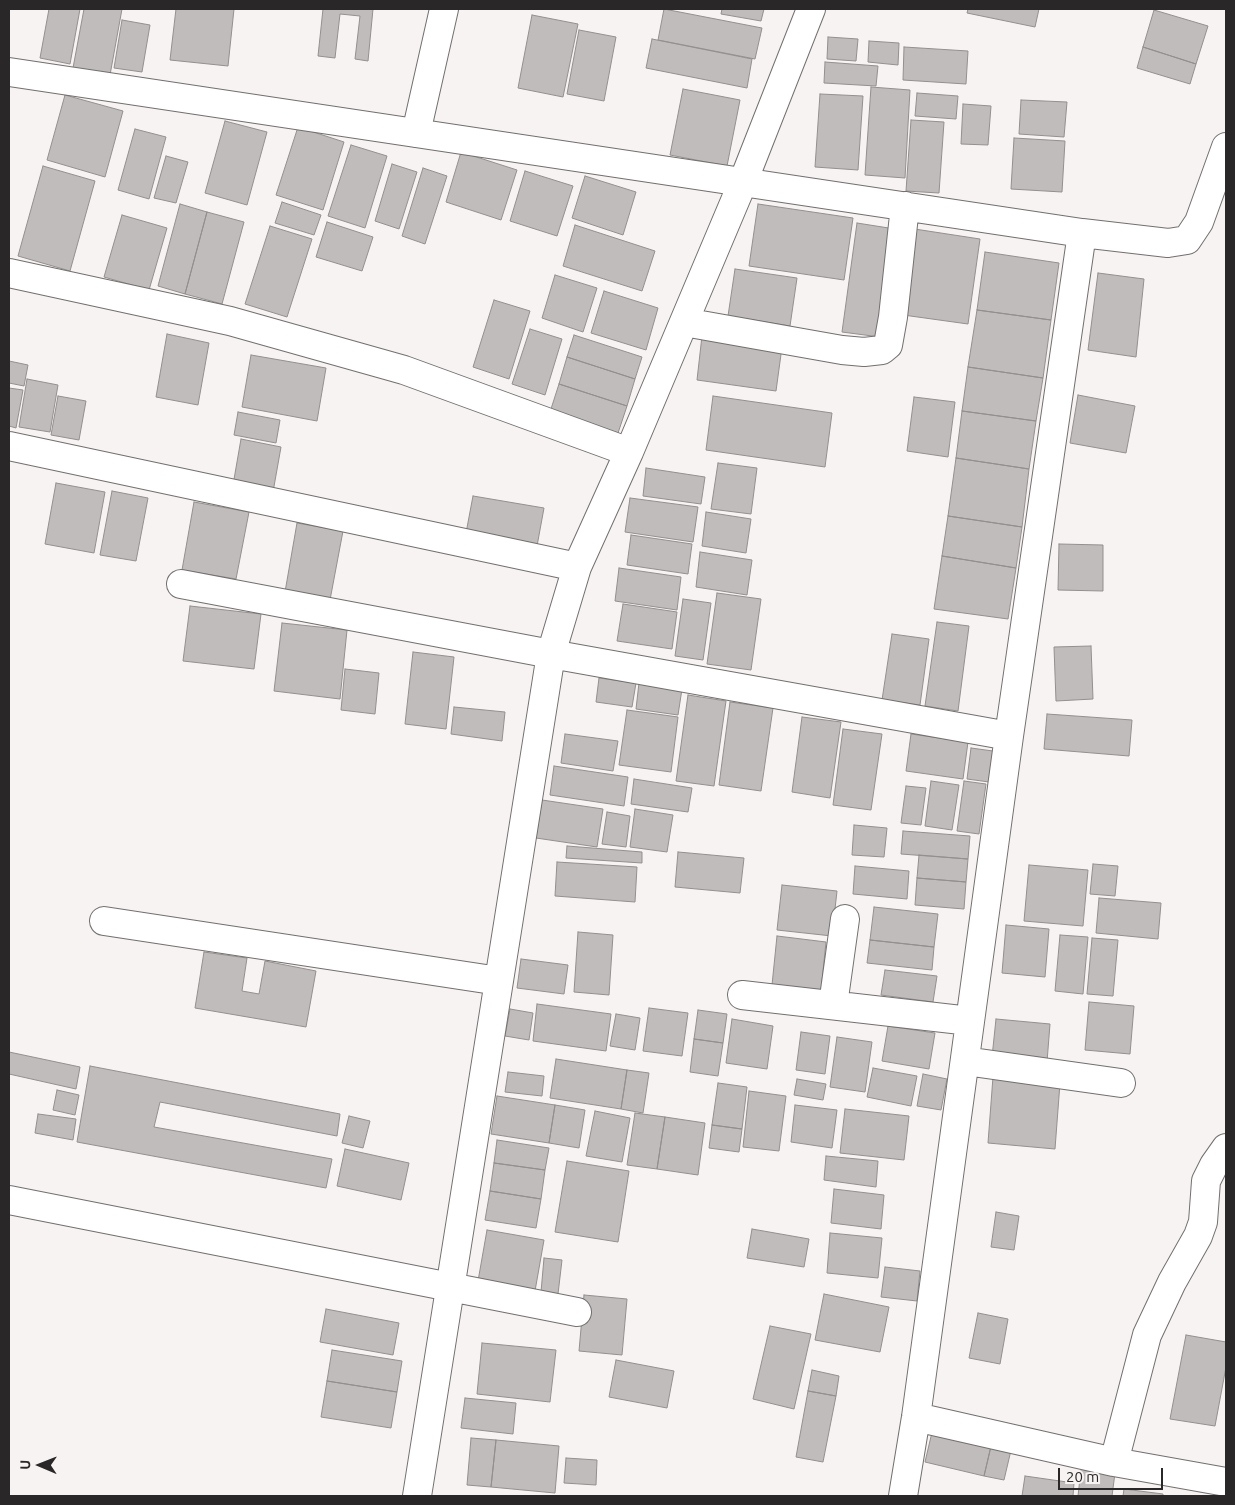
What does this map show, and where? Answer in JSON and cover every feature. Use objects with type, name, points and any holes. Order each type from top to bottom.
[{"type":"street","points":[[416,133],[444,9]]},
{"type":"street","points":[[417,1496],[551,654],[577,567],[629,452],[743,182],[811,9]]},
{"type":"street","points":[[9,72],[1082,233],[1168,243],[1187,240],[1199,222],[1226,147]]},
{"type":"street","points":[[684,322],[842,350],[864,352],[882,350],[888,345],[893,317],[905,206]]},
{"type":"street","points":[[903,1496],[916,1417],[1009,736],[1082,233]]},
{"type":"street","points":[[9,274],[230,321],[404,370],[629,452]]},
{"type":"street","points":[[9,446],[577,567]]},
{"type":"street","points":[[181,584],[551,654],[1009,736]]},
{"type":"street","points":[[833,1005],[844,919]]},
{"type":"street","points":[[104,921],[499,981]]},
{"type":"street","points":[[742,995],[970,1021]]},
{"type":"street","points":[[965,1061],[1121,1083]]},
{"type":"street","points":[[1114,1462],[1148,1334],[1172,1282],[1198,1236],[1203,1222],[1206,1181],[1226,1148]]},
{"type":"street","points":[[9,1200],[577,1312]]},
{"type":"street","points":[[916,1417],[1114,1462],[1226,1482]]},
{"type":"building","points":[[49,9],[80,9],[70,64],[40,58]]},
{"type":"building","points":[[84,9],[122,9],[110,75],[73,68]]},
{"type":"building","points":[[176,9],[234,9],[228,66],[170,60]]},
{"type":"building","points":[[323,9],[373,9],[368,61],[355,59],[360,16],[340,14],[335,58],[318,56]]},
{"type":"building","points":[[664,9],[762,28],[755,59],[658,40]]},
{"type":"building","points":[[722,9],[764,9],[761,21],[721,14]]},
{"type":"building","points":[[968,9],[1039,9],[1035,27],[967,13]]},
{"type":"building","points":[[1154,10],[1208,26],[1196,64],[1143,47]]},
{"type":"building","points":[[532,15],[578,24],[563,97],[518,88]]},
{"type":"building","points":[[122,20],[150,25],[142,72],[114,68]]},
{"type":"building","points":[[579,30],[616,37],[604,101],[567,94]]},
{"type":"building","points":[[828,37],[858,39],[856,61],[827,59]]},
{"type":"building","points":[[652,39],[752,59],[747,88],[646,68]]},
{"type":"building","points":[[869,41],[899,43],[898,65],[868,62]]},
{"type":"building","points":[[904,47],[968,51],[966,84],[903,80]]},
{"type":"building","points":[[1143,47],[1196,64],[1190,84],[1137,68]]},
{"type":"building","points":[[825,62],[878,66],[876,86],[824,83]]},
{"type":"building","points":[[871,87],[910,90],[905,178],[865,175]]},
{"type":"building","points":[[683,89],[740,100],[727,166],[670,155]]},
{"type":"building","points":[[917,93],[958,96],[956,119],[915,116]]},
{"type":"building","points":[[820,94],[863,96],[858,170],[815,167]]},
{"type":"building","points":[[65,95],[123,111],[105,177],[47,160]]},
{"type":"building","points":[[1021,100],[1067,102],[1064,137],[1019,134]]},
{"type":"building","points":[[963,104],[991,106],[988,145],[961,144]]},
{"type":"building","points":[[911,120],[944,122],[939,193],[906,191]]},
{"type":"building","points":[[225,121],[267,132],[247,205],[205,193]]},
{"type":"building","points":[[298,127],[344,142],[323,210],[276,195]]},
{"type":"building","points":[[135,129],[166,137],[149,199],[118,190]]},
{"type":"building","points":[[1014,138],[1065,141],[1062,192],[1011,189]]},
{"type":"building","points":[[351,145],[387,156],[365,228],[328,216]]},
{"type":"building","points":[[461,152],[517,170],[501,220],[446,202]]},
{"type":"building","points":[[166,156],[188,162],[176,203],[154,198]]},
{"type":"building","points":[[392,164],[417,172],[399,229],[375,221]]},
{"type":"building","points":[[43,166],[95,181],[70,271],[18,256]]},
{"type":"building","points":[[423,168],[447,176],[425,244],[402,236]]},
{"type":"building","points":[[525,171],[573,186],[557,236],[510,221]]},
{"type":"building","points":[[585,176],[636,192],[623,235],[572,218]]},
{"type":"building","points":[[282,202],[321,215],[314,235],[275,223]]},
{"type":"building","points":[[180,204],[207,212],[185,294],[158,286]]},
{"type":"building","points":[[758,204],[853,218],[844,280],[749,266]]},
{"type":"building","points":[[207,212],[244,222],[222,304],[185,294]]},
{"type":"building","points":[[122,215],[167,228],[149,290],[104,277]]},
{"type":"building","points":[[327,222],[373,237],[362,271],[316,257]]},
{"type":"building","points":[[857,223],[895,229],[880,337],[842,332]]},
{"type":"building","points":[[575,225],[655,251],[642,291],[563,266]]},
{"type":"building","points":[[270,226],[312,239],[287,317],[245,304]]},
{"type":"building","points":[[908,228],[980,239],[968,324],[896,314]]},
{"type":"building","points":[[985,252],[1059,263],[1051,320],[977,310]]},
{"type":"building","points":[[735,269],[797,278],[790,326],[728,316]]},
{"type":"building","points":[[1098,273],[1144,279],[1136,357],[1088,350]]},
{"type":"building","points":[[555,275],[597,288],[583,332],[542,318]]},
{"type":"building","points":[[604,291],[658,308],[646,350],[591,333]]},
{"type":"building","points":[[494,300],[530,311],[509,379],[473,367]]},
{"type":"building","points":[[977,310],[1051,320],[1043,378],[968,367]]},
{"type":"building","points":[[530,329],[562,339],[545,395],[512,384]]},
{"type":"building","points":[[167,334],[209,343],[198,405],[156,397]]},
{"type":"building","points":[[574,335],[642,357],[635,379],[567,357]]},
{"type":"building","points":[[702,336],[782,347],[776,391],[697,380]]},
{"type":"building","points":[[251,355],[326,368],[317,421],[242,407]]},
{"type":"building","points":[[567,357],[635,379],[627,406],[559,384]]},
{"type":"building","points":[[9,361],[28,365],[24,386],[9,383]]},
{"type":"building","points":[[968,367],[1043,378],[1036,421],[962,411]]},
{"type":"building","points":[[27,379],[58,385],[50,432],[19,427]]},
{"type":"building","points":[[559,384],[627,406],[618,433],[550,412]]},
{"type":"building","points":[[9,388],[23,390],[16,428],[9,426]]},
{"type":"building","points":[[1078,395],[1135,406],[1126,453],[1070,443]]},
{"type":"building","points":[[58,396],[86,401],[79,440],[51,435]]},
{"type":"building","points":[[713,396],[832,413],[825,467],[706,450]]},
{"type":"building","points":[[914,397],[955,402],[948,457],[907,451]]},
{"type":"building","points":[[962,411],[1036,421],[1029,469],[956,458]]},
{"type":"building","points":[[238,412],[280,420],[276,443],[234,435]]},
{"type":"building","points":[[241,439],[281,447],[273,492],[233,485]]},
{"type":"building","points":[[956,458],[1029,469],[1022,527],[948,516]]},
{"type":"building","points":[[718,463],[757,468],[751,514],[711,509]]},
{"type":"building","points":[[646,468],[705,477],[701,504],[643,496]]},
{"type":"building","points":[[56,483],[105,492],[94,553],[45,544]]},
{"type":"building","points":[[112,491],[148,498],[136,561],[100,555]]},
{"type":"building","points":[[473,496],[544,508],[537,546],[466,533]]},
{"type":"building","points":[[630,498],[698,507],[693,542],[625,532]]},
{"type":"building","points":[[194,502],[249,512],[236,579],[182,570]]},
{"type":"building","points":[[706,512],[751,519],[746,553],[702,546]]},
{"type":"building","points":[[948,516],[1022,527],[1016,568],[942,556]]},
{"type":"building","points":[[297,523],[343,531],[330,600],[285,592]]},
{"type":"building","points":[[631,535],[692,544],[688,574],[627,565]]},
{"type":"building","points":[[1059,544],[1103,545],[1103,591],[1058,590]]},
{"type":"building","points":[[700,552],[752,560],[747,595],[696,587]]},
{"type":"building","points":[[942,556],[1016,568],[1008,619],[934,609]]},
{"type":"building","points":[[619,568],[681,577],[677,610],[615,601]]},
{"type":"building","points":[[717,593],[761,599],[751,670],[707,664]]},
{"type":"building","points":[[683,599],[711,603],[703,660],[675,656]]},
{"type":"building","points":[[623,604],[677,612],[672,649],[617,641]]},
{"type":"building","points":[[190,606],[261,614],[254,669],[183,661]]},
{"type":"building","points":[[937,622],[969,626],[958,711],[925,706]]},
{"type":"building","points":[[282,623],[347,630],[340,699],[274,691]]},
{"type":"building","points":[[892,634],[929,639],[920,705],[882,700]]},
{"type":"building","points":[[1091,646],[1093,699],[1056,701],[1054,647]]},
{"type":"building","points":[[413,652],[454,657],[446,729],[405,724]]},
{"type":"building","points":[[345,669],[379,673],[375,714],[341,710]]},
{"type":"building","points":[[599,678],[636,683],[632,707],[596,702]]},
{"type":"building","points":[[639,683],[682,689],[678,715],[636,709]]},
{"type":"building","points":[[688,695],[726,701],[714,786],[676,781]]},
{"type":"building","points":[[730,702],[773,708],[761,791],[719,785]]},
{"type":"building","points":[[454,707],[505,712],[502,741],[451,734]]},
{"type":"building","points":[[627,710],[678,717],[671,772],[619,765]]},
{"type":"building","points":[[1047,714],[1132,720],[1129,756],[1044,749]]},
{"type":"building","points":[[802,717],[841,722],[830,798],[792,792]]},
{"type":"building","points":[[843,729],[882,734],[871,810],[833,805]]},
{"type":"building","points":[[565,734],[618,741],[613,771],[561,763]]},
{"type":"building","points":[[911,734],[968,742],[963,779],[906,771]]},
{"type":"building","points":[[971,748],[993,751],[989,782],[967,779]]},
{"type":"building","points":[[554,766],[628,777],[624,806],[550,795]]},
{"type":"building","points":[[634,779],[692,788],[688,812],[631,804]]},
{"type":"building","points":[[931,781],[959,785],[952,830],[925,826]]},
{"type":"building","points":[[964,781],[986,784],[979,834],[957,831]]},
{"type":"building","points":[[906,786],[926,788],[921,825],[901,823]]},
{"type":"building","points":[[542,800],[603,809],[597,847],[536,838]]},
{"type":"building","points":[[635,809],[673,815],[667,852],[630,847]]},
{"type":"building","points":[[607,812],[630,816],[626,847],[602,844]]},
{"type":"building","points":[[854,825],[887,828],[884,857],[852,855]]},
{"type":"building","points":[[903,831],[970,836],[968,859],[901,854]]},
{"type":"building","points":[[567,846],[642,852],[642,863],[566,858]]},
{"type":"building","points":[[678,852],[744,858],[740,893],[675,887]]},
{"type":"building","points":[[919,855],[968,859],[966,882],[917,878]]},
{"type":"building","points":[[557,862],[637,867],[635,902],[555,896]]},
{"type":"building","points":[[1093,864],[1118,866],[1115,896],[1090,894]]},
{"type":"building","points":[[1029,865],[1088,870],[1083,926],[1024,921]]},
{"type":"building","points":[[855,866],[909,871],[907,899],[853,894]]},
{"type":"building","points":[[917,878],[966,882],[964,909],[915,905]]},
{"type":"building","points":[[782,885],[837,891],[832,936],[777,930]]},
{"type":"building","points":[[1099,898],[1161,903],[1158,939],[1096,933]]},
{"type":"building","points":[[874,907],[938,914],[934,947],[870,940]]},
{"type":"building","points":[[1006,925],[1049,929],[1045,977],[1002,973]]},
{"type":"building","points":[[578,932],[613,935],[609,995],[574,992]]},
{"type":"building","points":[[1060,935],[1088,937],[1083,994],[1055,991]]},
{"type":"building","points":[[777,936],[826,942],[821,991],[772,985]]},
{"type":"building","points":[[1092,938],[1118,940],[1113,996],[1087,994]]},
{"type":"building","points":[[870,940],[934,947],[932,970],[867,963]]},
{"type":"building","points":[[204,952],[247,958],[242,991],[259,994],[265,961],[316,971],[306,1027],[195,1008]]},
{"type":"building","points":[[521,959],[568,965],[564,994],[517,988]]},
{"type":"building","points":[[885,970],[937,976],[933,1002],[881,995]]},
{"type":"building","points":[[1089,1002],[1134,1006],[1130,1054],[1085,1050]]},
{"type":"building","points":[[537,1004],[611,1014],[606,1051],[533,1041]]},
{"type":"building","points":[[649,1008],[688,1013],[682,1056],[643,1051]]},
{"type":"building","points":[[510,1009],[533,1013],[529,1040],[505,1036]]},
{"type":"building","points":[[698,1010],[727,1014],[723,1043],[694,1039]]},
{"type":"building","points":[[616,1014],[640,1018],[635,1050],[610,1046]]},
{"type":"building","points":[[732,1019],[773,1026],[767,1069],[726,1063]]},
{"type":"building","points":[[996,1019],[1050,1024],[1047,1062],[992,1057]]},
{"type":"building","points":[[888,1026],[935,1033],[929,1069],[882,1061]]},
{"type":"building","points":[[801,1032],[830,1036],[825,1074],[796,1070]]},
{"type":"building","points":[[837,1037],[872,1042],[865,1092],[830,1087]]},
{"type":"building","points":[[694,1039],[723,1043],[718,1076],[690,1072]]},
{"type":"building","points":[[9,1052],[80,1067],[76,1089],[9,1074]]},
{"type":"building","points":[[556,1059],[627,1070],[621,1109],[550,1098]]},
{"type":"building","points":[[90,1066],[340,1114],[337,1136],[160,1102],[154,1127],[332,1159],[326,1188],[77,1142]]},
{"type":"building","points":[[873,1068],[917,1076],[911,1106],[867,1097]]},
{"type":"building","points":[[627,1070],[649,1073],[643,1113],[621,1109]]},
{"type":"building","points":[[508,1072],[544,1076],[542,1096],[505,1092]]},
{"type":"building","points":[[923,1074],[947,1079],[941,1110],[917,1106]]},
{"type":"building","points":[[993,1077],[1060,1083],[1055,1149],[988,1143]]},
{"type":"building","points":[[797,1079],[826,1084],[823,1100],[794,1095]]},
{"type":"building","points":[[718,1083],[747,1087],[742,1129],[712,1125]]},
{"type":"building","points":[[57,1090],[79,1095],[75,1115],[53,1110]]},
{"type":"building","points":[[749,1091],[786,1096],[779,1151],[743,1147]]},
{"type":"building","points":[[497,1096],[555,1105],[549,1143],[491,1134]]},
{"type":"building","points":[[555,1105],[585,1110],[579,1148],[549,1143]]},
{"type":"building","points":[[795,1105],[837,1110],[832,1148],[791,1142]]},
{"type":"building","points":[[845,1109],[909,1116],[904,1160],[840,1153]]},
{"type":"building","points":[[595,1111],[630,1118],[622,1162],[586,1156]]},
{"type":"building","points":[[635,1113],[665,1117],[657,1169],[627,1165]]},
{"type":"building","points":[[38,1114],[76,1119],[73,1140],[35,1133]]},
{"type":"building","points":[[349,1116],[370,1121],[363,1148],[342,1143]]},
{"type":"building","points":[[665,1117],[705,1123],[698,1175],[657,1169]]},
{"type":"building","points":[[712,1125],[742,1129],[739,1152],[709,1148]]},
{"type":"building","points":[[497,1140],[549,1148],[545,1170],[494,1163]]},
{"type":"building","points":[[345,1149],[409,1163],[401,1200],[337,1186]]},
{"type":"building","points":[[826,1156],[878,1161],[876,1187],[824,1180]]},
{"type":"building","points":[[567,1161],[629,1171],[618,1242],[555,1232]]},
{"type":"building","points":[[494,1163],[545,1170],[541,1199],[490,1191]]},
{"type":"building","points":[[834,1189],[884,1195],[881,1229],[831,1223]]},
{"type":"building","points":[[490,1191],[541,1199],[536,1228],[485,1220]]},
{"type":"building","points":[[996,1212],[1019,1216],[1014,1250],[991,1247]]},
{"type":"building","points":[[752,1229],[809,1239],[804,1267],[747,1258]]},
{"type":"building","points":[[487,1230],[544,1240],[535,1291],[478,1281]]},
{"type":"building","points":[[830,1233],[882,1238],[878,1278],[827,1273]]},
{"type":"building","points":[[544,1258],[562,1260],[558,1294],[541,1292]]},
{"type":"building","points":[[885,1267],[920,1271],[917,1301],[881,1297]]},
{"type":"building","points":[[824,1294],[889,1307],[880,1352],[815,1340]]},
{"type":"building","points":[[584,1295],[627,1299],[622,1355],[579,1351]]},
{"type":"building","points":[[326,1309],[399,1323],[393,1355],[320,1342]]},
{"type":"building","points":[[978,1313],[1008,1319],[1000,1364],[969,1358]]},
{"type":"building","points":[[770,1326],[811,1334],[794,1409],[753,1399]]},
{"type":"building","points":[[1186,1335],[1226,1342],[1226,1367],[1215,1426],[1170,1419]]},
{"type":"building","points":[[482,1343],[556,1350],[550,1402],[477,1394]]},
{"type":"building","points":[[332,1350],[402,1361],[397,1392],[327,1381]]},
{"type":"building","points":[[616,1360],[674,1371],[667,1408],[609,1397]]},
{"type":"building","points":[[812,1370],[839,1376],[836,1396],[808,1391]]},
{"type":"building","points":[[327,1381],[397,1392],[391,1428],[321,1417]]},
{"type":"building","points":[[808,1391],[836,1396],[823,1462],[796,1457]]},
{"type":"building","points":[[465,1398],[516,1403],[513,1434],[461,1428]]},
{"type":"building","points":[[933,1428],[992,1442],[984,1476],[925,1462]]},
{"type":"building","points":[[471,1438],[496,1440],[491,1487],[467,1485]]},
{"type":"building","points":[[496,1440],[559,1446],[555,1493],[491,1487]]},
{"type":"building","points":[[992,1442],[1012,1446],[1004,1480],[984,1476]]},
{"type":"building","points":[[566,1458],[597,1460],[596,1485],[564,1483]]},
{"type":"building","points":[[1081,1469],[1115,1473],[1112,1496],[1078,1496]]},
{"type":"building","points":[[1025,1476],[1074,1483],[1073,1496],[1022,1496]]},
{"type":"building","points":[[1124,1489],[1163,1494],[1163,1496],[1123,1496]]}]
